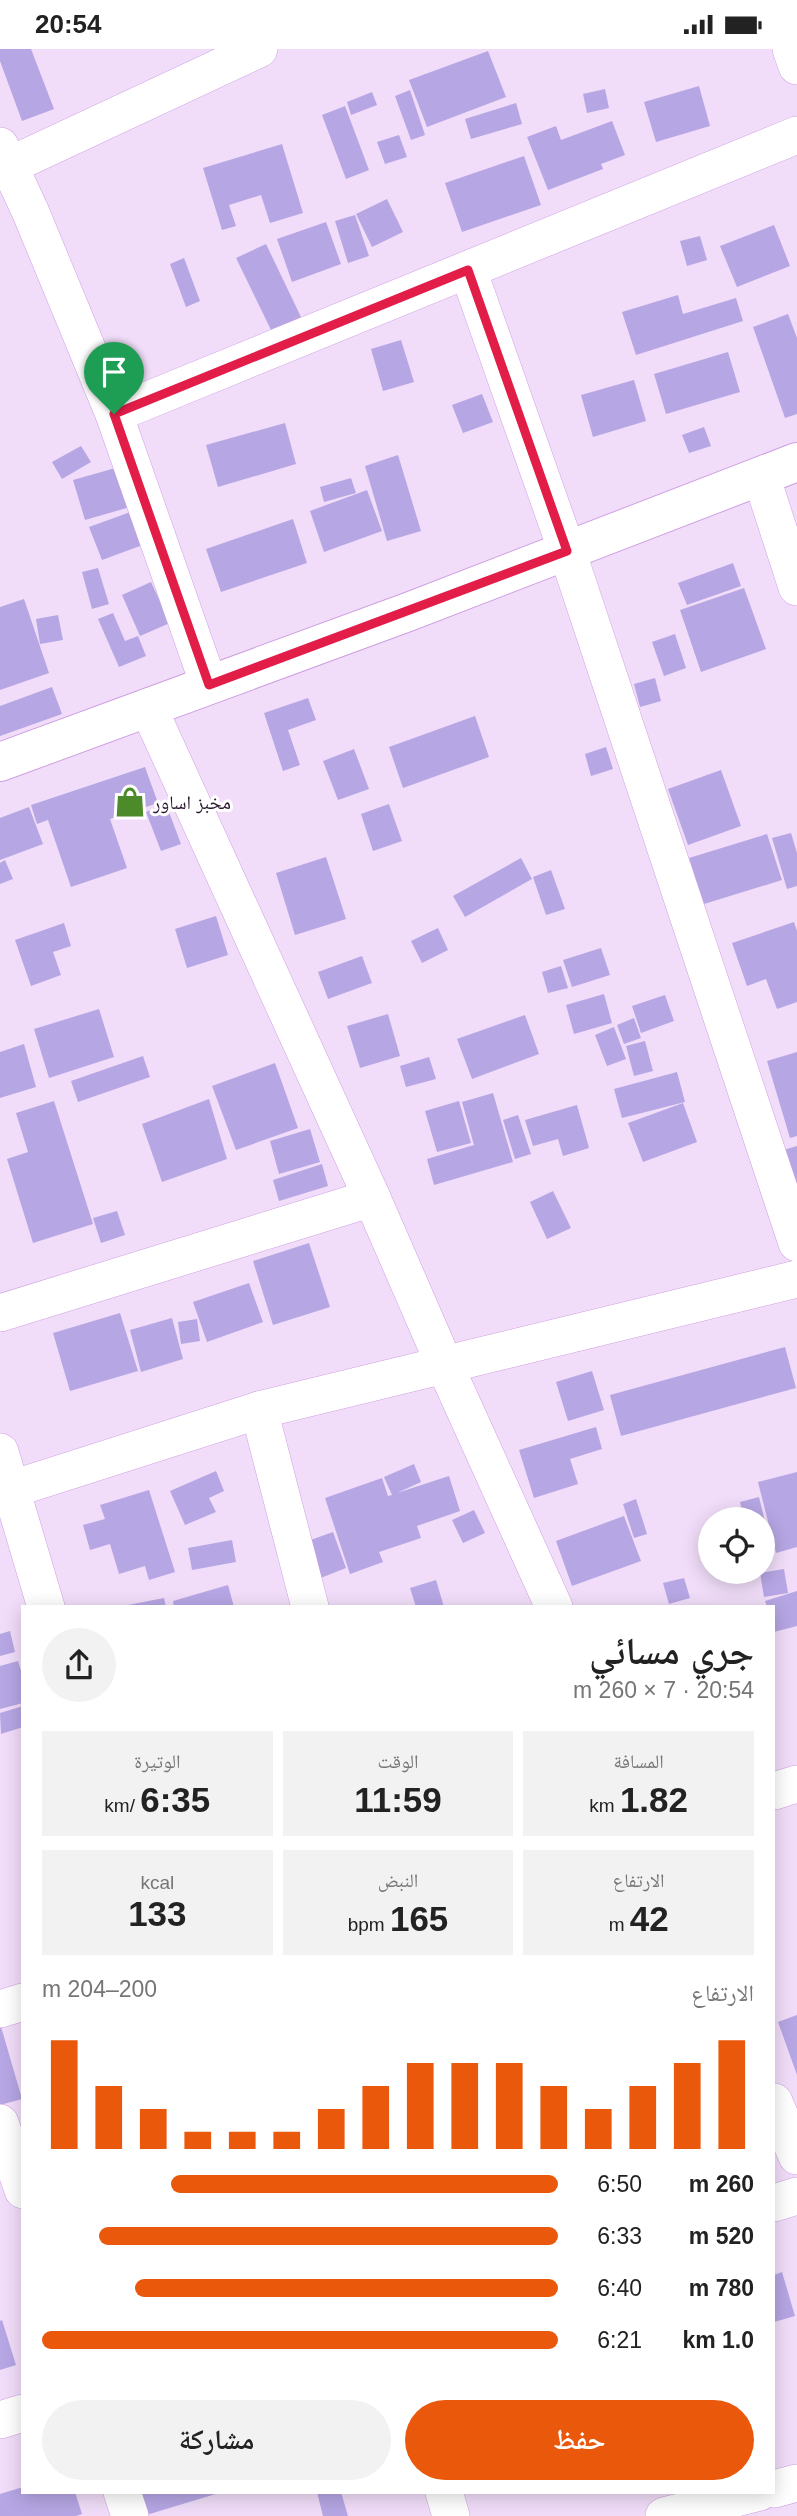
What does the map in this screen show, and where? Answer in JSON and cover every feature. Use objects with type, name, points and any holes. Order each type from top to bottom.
[{"type":"street","points":[[209,685],[114,414],[3,160],[259,49]]},
{"type":"street","points":[[790,49],[797,67]]},
{"type":"street","points":[[114,414],[797,135]]},
{"type":"street","points":[[468,270],[567,551],[797,1243]]},
{"type":"street","points":[[0,762],[567,551],[797,462]]},
{"type":"street","points":[[761,476],[797,587]]},
{"type":"street","points":[[148,707],[372,1198],[553,1605]]},
{"type":"street","points":[[0,1313],[372,1198]]},
{"type":"street","points":[[6,1491],[259,1410],[797,1279]]},
{"type":"street","points":[[259,1410],[309,1605]]},
{"type":"street","points":[[0,1453],[6,1491],[45,1605]]},
{"type":"street","points":[[775,1791],[797,1784]]},
{"type":"street","points":[[0,2009],[21,2003]]},
{"type":"street","points":[[775,2104],[797,2156]]},
{"type":"street","points":[[0,2123],[21,2184]]},
{"type":"street","points":[[775,2203],[797,2196]]},
{"type":"street","points":[[0,2420],[21,2414]]},
{"type":"street","points":[[775,2489],[797,2483]]},
{"type":"street","points":[[123,2494],[130,2516]]},
{"type":"street","points":[[445,2494],[452,2516]]},
{"type":"street","points":[[664,2516],[752,2494]]},
{"type":"building","points":[[0,49],[31,49],[54,109],[22,121],[0,61]]},
{"type":"building","points":[[488,51],[506,97],[427,127],[409,80]]},
{"type":"building","points":[[699,86],[710,126],[656,142],[644,102]]},
{"type":"building","points":[[605,89],[609,108],[587,113],[583,94]]},
{"type":"building","points":[[410,90],[425,135],[411,140],[395,96]]},
{"type":"building","points":[[372,92],[377,105],[351,115],[347,102]]},
{"type":"building","points":[[516,103],[522,124],[471,139],[465,119]]},
{"type":"building","points":[[345,106],[369,170],[346,179],[322,115]]},
{"type":"building","points":[[612,121],[625,155],[601,164],[603,169],[548,190],[527,137],[556,126],[561,140]]},
{"type":"building","points":[[399,135],[407,157],[385,164],[377,142]]},
{"type":"building","points":[[282,144],[303,213],[270,223],[261,195],[229,205],[236,226],[222,230],[203,168]]},
{"type":"building","points":[[524,156],[541,205],[462,232],[445,183]]},
{"type":"building","points":[[387,199],[403,232],[372,247],[356,214]]},
{"type":"building","points":[[355,215],[369,256],[348,263],[335,221]]},
{"type":"building","points":[[326,222],[341,264],[292,282],[277,239]]},
{"type":"building","points":[[774,225],[790,266],[737,287],[720,246]]},
{"type":"building","points":[[700,236],[707,260],[687,266],[680,241]]},
{"type":"building","points":[[266,244],[301,317],[272,332],[236,258]]},
{"type":"building","points":[[184,258],[200,301],[186,307],[170,264]]},
{"type":"building","points":[[678,295],[683,314],[736,298],[743,321],[636,355],[622,312]]},
{"type":"building","points":[[788,314],[797,338],[797,414],[785,418],[753,327]]},
{"type":"building","points":[[401,340],[414,382],[383,391],[371,349]]},
{"type":"building","points":[[728,352],[740,392],[666,414],[654,374]]},
{"type":"building","points":[[634,380],[646,421],[593,437],[581,395]]},
{"type":"building","points":[[482,394],[493,422],[463,433],[452,405]]},
{"type":"building","points":[[285,423],[296,464],[218,487],[206,445]]},
{"type":"building","points":[[704,427],[711,446],[689,453],[682,435]]},
{"type":"building","points":[[81,446],[91,462],[62,479],[52,462]]},
{"type":"building","points":[[398,455],[421,531],[387,541],[365,466]]},
{"type":"building","points":[[119,467],[130,507],[85,520],[73,480]]},
{"type":"building","points":[[351,478],[356,493],[324,502],[320,487]]},
{"type":"building","points":[[367,490],[382,531],[324,552],[310,511]]},
{"type":"building","points":[[136,510],[148,543],[102,560],[89,527]]},
{"type":"building","points":[[293,519],[307,563],[221,592],[206,549]]},
{"type":"building","points":[[733,563],[741,586],[687,605],[678,583]]},
{"type":"building","points":[[98,568],[109,604],[92,609],[82,572]]},
{"type":"building","points":[[151,582],[170,623],[140,636],[122,595]]},
{"type":"building","points":[[744,588],[766,649],[701,672],[680,610]]},
{"type":"building","points":[[24,599],[49,673],[0,690],[0,607]]},
{"type":"building","points":[[113,613],[125,641],[138,636],[146,656],[119,667],[98,619]]},
{"type":"building","points":[[58,615],[63,640],[40,644],[36,619]]},
{"type":"building","points":[[675,634],[686,668],[664,676],[652,642]]},
{"type":"building","points":[[655,678],[661,701],[640,707],[634,684]]},
{"type":"building","points":[[52,687],[62,714],[0,736],[0,706]]},
{"type":"building","points":[[308,698],[316,720],[288,730],[300,765],[283,771],[264,713]]},
{"type":"building","points":[[475,716],[489,757],[403,788],[389,747]]},
{"type":"building","points":[[606,747],[613,769],[591,776],[585,754]]},
{"type":"building","points":[[354,749],[369,789],[338,800],[323,761]]},
{"type":"building","points":[[145,767],[158,803],[110,819],[127,868],[71,887],[48,820],[37,824],[31,805]]},
{"type":"building","points":[[721,770],[741,826],[688,845],[668,789]]},
{"type":"building","points":[[166,804],[181,844],[161,851],[146,812]]},
{"type":"building","points":[[389,804],[402,841],[373,851],[361,814]]},
{"type":"building","points":[[29,807],[43,844],[0,860],[0,818]]},
{"type":"building","points":[[791,833],[797,853],[797,886],[787,889],[772,838]]},
{"type":"building","points":[[767,834],[782,880],[704,904],[689,858]]},
{"type":"building","points":[[326,857],[346,919],[295,935],[276,873]]},
{"type":"building","points":[[521,858],[532,879],[465,917],[453,896]]},
{"type":"building","points":[[5,860],[13,879],[0,884],[0,863]]},
{"type":"building","points":[[551,870],[565,909],[546,915],[533,877]]},
{"type":"building","points":[[216,916],[228,955],[187,968],[175,929]]},
{"type":"building","points":[[794,922],[797,931],[797,1002],[777,1009],[766,979],[747,986],[732,943]]},
{"type":"building","points":[[64,923],[71,946],[53,952],[61,975],[31,986],[15,940]]},
{"type":"building","points":[[438,928],[448,950],[422,963],[411,941]]},
{"type":"building","points":[[601,948],[610,975],[572,987],[563,960]]},
{"type":"building","points":[[362,956],[372,983],[328,999],[318,972]]},
{"type":"building","points":[[561,966],[568,988],[548,993],[542,972]]},
{"type":"building","points":[[604,994],[612,1023],[574,1034],[566,1005]]},
{"type":"building","points":[[665,995],[674,1021],[641,1033],[632,1006]]},
{"type":"building","points":[[99,1009],[114,1057],[49,1078],[34,1029]]},
{"type":"building","points":[[388,1014],[400,1056],[360,1068],[347,1026]]},
{"type":"building","points":[[525,1015],[539,1054],[472,1079],[457,1039]]},
{"type":"building","points":[[634,1018],[641,1038],[624,1044],[617,1025]]},
{"type":"building","points":[[614,1027],[626,1059],[607,1066],[595,1035]]},
{"type":"building","points":[[645,1041],[653,1071],[634,1076],[626,1046]]},
{"type":"building","points":[[24,1044],[36,1087],[0,1098],[0,1052]]},
{"type":"building","points":[[797,1052],[797,1136],[790,1138],[767,1061]]},
{"type":"building","points":[[143,1056],[150,1077],[78,1102],[71,1081]]},
{"type":"building","points":[[429,1057],[436,1079],[406,1087],[400,1066]]},
{"type":"building","points":[[275,1063],[298,1128],[236,1150],[212,1086]]},
{"type":"building","points":[[677,1072],[685,1102],[622,1118],[614,1089]]},
{"type":"building","points":[[493,1093],[513,1162],[434,1185],[427,1159],[474,1145],[462,1102]]},
{"type":"building","points":[[209,1099],[227,1159],[162,1182],[142,1124]]},
{"type":"building","points":[[54,1101],[93,1224],[33,1243],[7,1159],[28,1152],[16,1113]]},
{"type":"building","points":[[459,1101],[471,1143],[437,1152],[425,1111]]},
{"type":"building","points":[[683,1103],[697,1142],[643,1162],[628,1123]]},
{"type":"building","points":[[577,1105],[589,1148],[563,1156],[558,1139],[533,1146],[525,1120]]},
{"type":"building","points":[[518,1115],[531,1154],[515,1159],[503,1120]]},
{"type":"building","points":[[310,1129],[320,1162],[279,1174],[270,1141]]},
{"type":"building","points":[[797,1146],[797,1209],[777,1152]]},
{"type":"building","points":[[322,1164],[328,1186],[279,1201],[273,1180]]},
{"type":"building","points":[[553,1191],[571,1228],[547,1239],[530,1202]]},
{"type":"building","points":[[117,1211],[125,1235],[101,1243],[93,1218]]},
{"type":"building","points":[[309,1243],[330,1307],[273,1325],[253,1261]]},
{"type":"building","points":[[249,1283],[263,1322],[207,1342],[193,1302]]},
{"type":"building","points":[[120,1313],[138,1371],[70,1391],[53,1333]]},
{"type":"building","points":[[172,1318],[183,1359],[141,1372],[130,1330]]},
{"type":"building","points":[[197,1319],[200,1341],[181,1344],[178,1322]]},
{"type":"building","points":[[785,1347],[796,1388],[621,1436],[610,1395]]},
{"type":"building","points":[[592,1371],[604,1410],[568,1421],[556,1382]]},
{"type":"building","points":[[596,1427],[602,1449],[570,1459],[578,1484],[534,1498],[519,1450]]},
{"type":"building","points":[[414,1464],[421,1482],[397,1493],[449,1476],[460,1511],[417,1526],[421,1538],[379,1552],[383,1562],[350,1574],[325,1498],[382,1478],[388,1496],[392,1495],[384,1477]]},
{"type":"building","points":[[216,1471],[224,1491],[209,1498],[216,1512],[185,1525],[170,1491]]},
{"type":"building","points":[[797,1472],[797,1547],[776,1553],[775,1507],[764,1507],[758,1482]]},
{"type":"building","points":[[149,1490],[175,1572],[149,1580],[145,1566],[119,1574],[110,1544],[90,1550],[83,1525],[105,1519],[100,1505]]},
{"type":"building","points":[[759,1497],[761,1507],[741,1507],[740,1502]]},
{"type":"building","points":[[636,1499],[647,1534],[634,1538],[623,1504]]},
{"type":"building","points":[[474,1510],[485,1533],[463,1543],[452,1520]]},
{"type":"building","points":[[624,1516],[641,1561],[572,1586],[556,1541]]},
{"type":"building","points":[[333,1532],[346,1568],[318,1579],[305,1542]]},
{"type":"building","points":[[232,1540],[236,1562],[192,1570],[188,1548]]},
{"type":"building","points":[[784,1569],[788,1593],[764,1597],[762,1584],[775,1584],[775,1570]]},
{"type":"building","points":[[684,1578],[690,1598],[669,1604],[663,1583]]},
{"type":"building","points":[[436,1580],[443,1605],[415,1605],[410,1588]]},
{"type":"building","points":[[228,1585],[233,1605],[174,1605],[173,1601]]},
{"type":"building","points":[[797,1591],[797,1626],[775,1632],[775,1605],[766,1605],[765,1601]]},
{"type":"building","points":[[164,1598],[166,1605],[128,1605]]},
{"type":"building","points":[[10,1631],[15,1652],[0,1656],[0,1634]]},
{"type":"building","points":[[18,1661],[21,1671],[21,1704],[0,1709],[0,1666]]},
{"type":"building","points":[[21,1707],[21,1728],[1,1734],[0,1713]]},
{"type":"building","points":[[797,2015],[797,2075],[778,2022]]},
{"type":"building","points":[[0,2023],[21,2099],[0,2105]]},
{"type":"building","points":[[782,2272],[795,2316],[775,2322],[775,2275]]},
{"type":"building","points":[[2,2320],[16,2365],[0,2370],[0,2321]]},
{"type":"building","points":[[21,2488],[21,2494],[76,2494],[82,2514],[0,2516],[0,2494]]},
{"type":"building","points":[[127,2494],[216,2494],[143,2516]]},
{"type":"building","points":[[318,2494],[342,2494],[348,2516],[323,2516]]},
{"type":"place","name":"مخبز اساور","points":[[130,802]]},
{"type":"route","points":[[468,270],[567,551],[209,685],[114,414],[468,270]]}]
